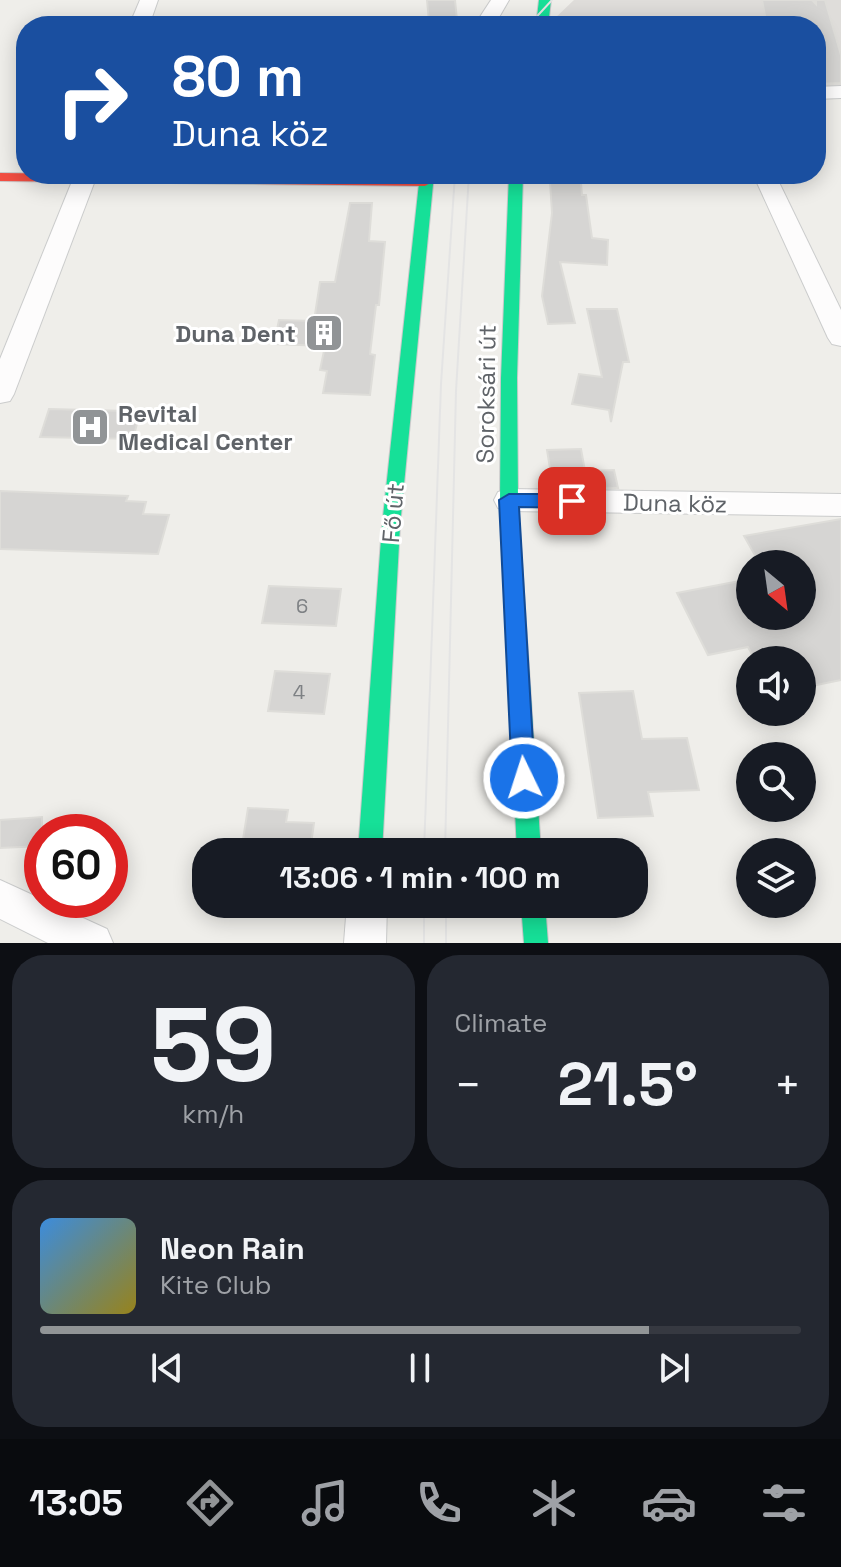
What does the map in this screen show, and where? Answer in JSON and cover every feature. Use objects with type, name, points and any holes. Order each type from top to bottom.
[{"type":"street","points":[[0,394],[82,184]]},
{"type":"street","name":"Fő út","points":[[371,838],[391,526],[425,184]]},
{"type":"street","points":[[516,184],[516,223]]},
{"type":"street","points":[[516,223],[523,184]]},
{"type":"street","points":[[769,184],[841,338]]},
{"type":"street","name":"Soroksári út","points":[[516,223],[508,377],[509,500],[513,615],[528,838]]},
{"type":"street","name":"Duna köz","points":[[509,500],[841,505]]},
{"type":"street","points":[[0,899],[92,943]]},
{"type":"street","points":[[365,943],[366,918]]},
{"type":"street","points":[[534,918],[536,943]]},
{"type":"shaded area","points":[[574,0],[841,0],[841,89],[826,90],[826,16],[557,16]]},
{"type":"building","points":[[427,0],[455,0],[457,16],[429,16]]},
{"type":"building","points":[[762,0],[812,0],[816,4],[816,0],[825,0],[841,55],[841,83],[826,84],[826,16],[765,16]]},
{"type":"building","points":[[550,184],[581,184],[582,195],[586,195],[592,238],[608,240],[607,265],[560,262],[575,323],[548,324],[542,296],[552,213]]},
{"type":"building","points":[[350,203],[372,203],[369,241],[385,242],[379,305],[376,305],[370,354],[375,355],[370,395],[323,393],[327,371],[320,370],[325,346],[274,344],[279,320],[314,321],[320,282],[335,282]]},
{"type":"building","points":[[587,309],[617,309],[629,362],[623,362],[611,422],[609,410],[572,404],[579,374],[602,377]]},
{"type":"building","name":"Revital Medical Center","points":[[49,409],[127,411],[126,416],[139,416],[133,439],[40,437]]},
{"type":"building","points":[[581,449],[585,471],[614,470],[618,488],[553,487],[547,450]]},
{"type":"building","points":[[0,491],[128,496],[126,501],[146,502],[143,514],[169,515],[158,554],[0,549]]},
{"type":"building","points":[[841,519],[841,680],[816,685],[816,646],[736,646],[736,649],[708,655],[677,593],[736,582],[736,630],[816,630],[816,550],[752,550],[744,536]]},
{"type":"building","points":[[269,586],[341,589],[336,626],[262,623]]},
{"type":"building","points":[[275,671],[330,674],[324,714],[268,711]]},
{"type":"building","points":[[633,691],[642,739],[687,738],[699,790],[648,792],[653,816],[598,818],[579,693]]},
{"type":"building","points":[[248,808],[288,810],[286,822],[314,823],[312,838],[243,838]]},
{"type":"building","points":[[24,818],[24,847],[0,848],[0,820]]},
{"type":"tram line","points":[[537,16],[552,0]]},
{"type":"tram line","points":[[425,838],[441,384],[454,184]]},
{"type":"tram line","points":[[445,838],[456,391],[468,184]]},
{"type":"tram line","points":[[424,918],[424,943]]},
{"type":"tram line","points":[[446,918],[446,943]]},
{"type":"traffic: fast","points":[[543,16],[545,0]]},
{"type":"traffic: fast","points":[[371,838],[391,526],[426,184]]},
{"type":"traffic: fast","points":[[516,184],[508,460],[528,838]]},
{"type":"traffic: fast","points":[[534,918],[536,943]]},
{"type":"traffic: jam","points":[[0,177],[16,177]]},
{"type":"place","name":"Duna Dent","points":[[324,333]]},
{"type":"place","name":"Revital Medical Center","points":[[90,427]]},
{"type":"route","points":[[524,778],[509,500],[572,501]]}]
